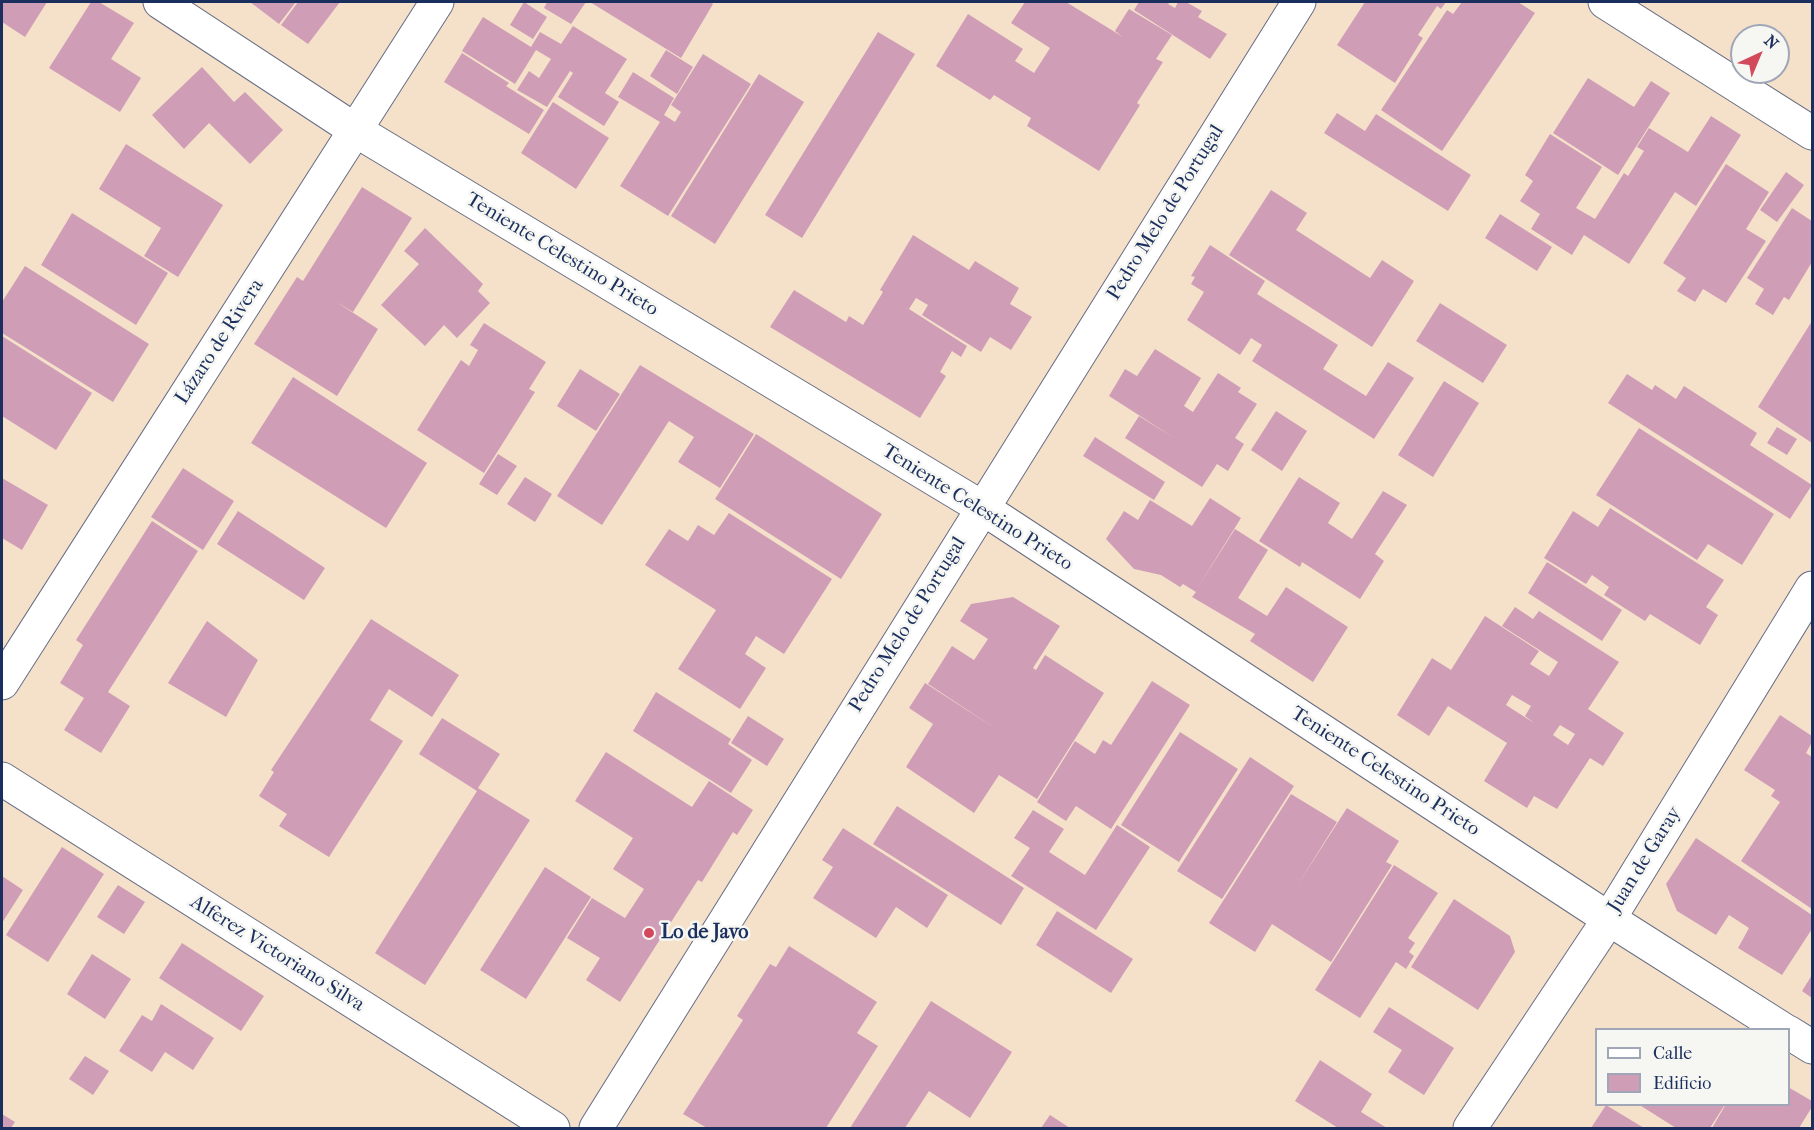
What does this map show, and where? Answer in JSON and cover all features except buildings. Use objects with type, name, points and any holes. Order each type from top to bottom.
[{"type":"street","name":"Teniente Celestino Prieto","points":[[160,2],[355,130],[981,507],[1609,919],[1782,1028]]},
{"type":"street","name":"Lázaro de Rivera","points":[[2,683],[437,2]]},
{"type":"street","name":"Pedro Melo de Portugal","points":[[596,1128],[981,507],[1299,2]]},
{"type":"street","points":[[1605,2],[1812,133]]},
{"type":"street","name":"Juan de Garay","points":[[1470,1128],[1609,919],[1812,588]]},
{"type":"street","name":"Alferez Victoriano Silva","points":[[2,778],[553,1128]]},
{"type":"street","points":[[1790,1033],[1812,1047]]},
{"type":"place","name":"Lo de Javo","points":[[649,933]]}]
